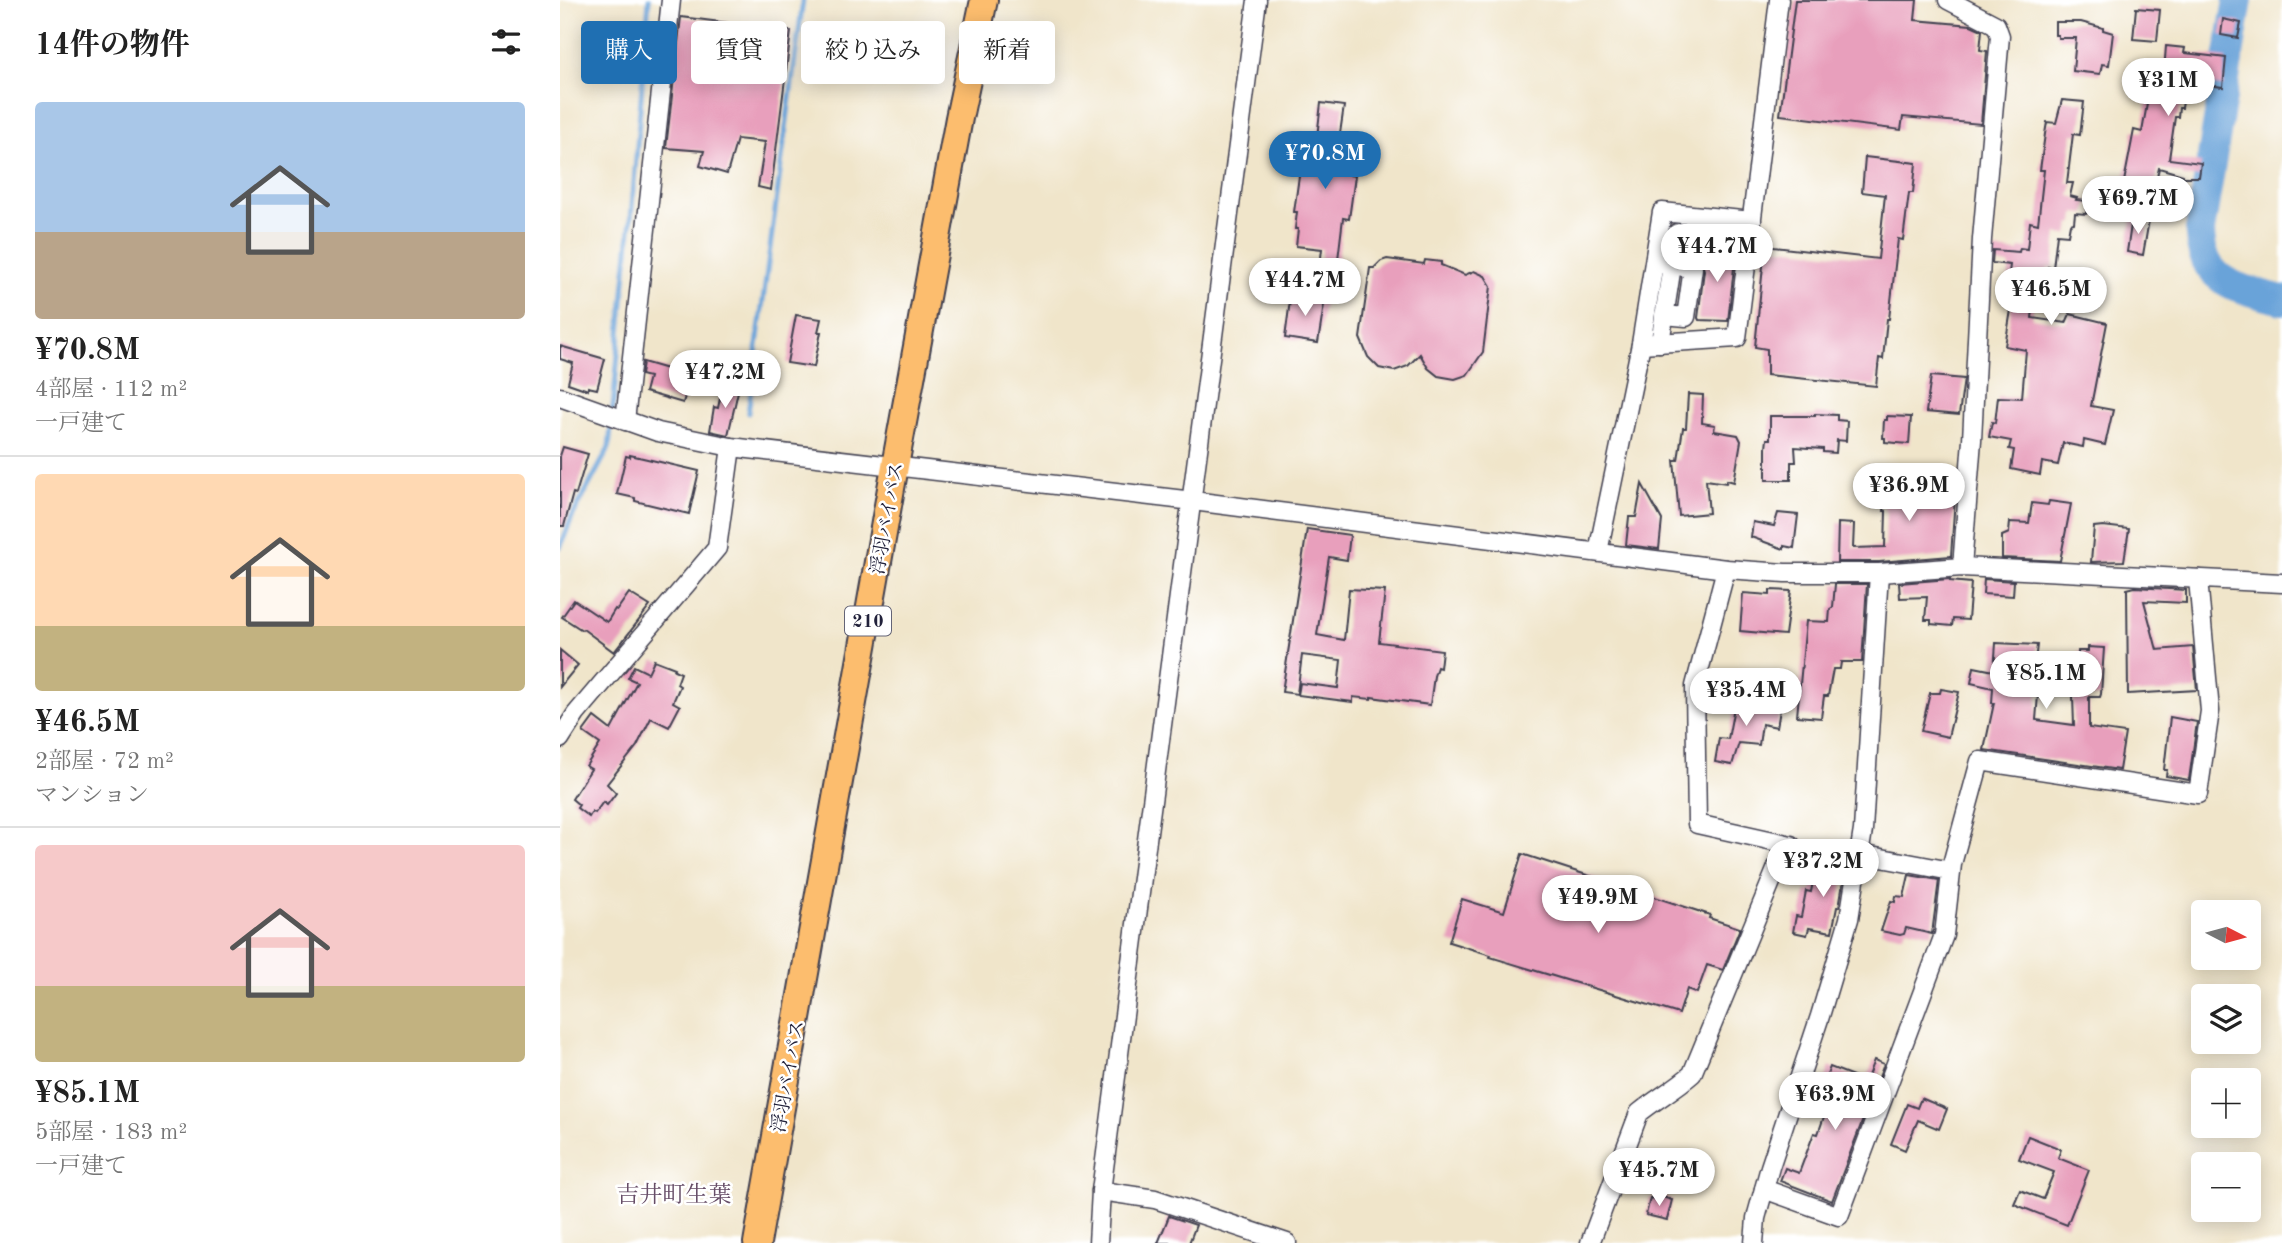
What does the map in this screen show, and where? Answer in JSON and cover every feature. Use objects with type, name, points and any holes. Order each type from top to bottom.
[{"type":"highway","name":"浮羽バイパス","points":[[757,1243],[895,466],[959,118],[984,0]]},
{"type":"street","points":[[625,421],[671,0]]},
{"type":"street","points":[[1098,1243],[1101,1191],[1257,0]]},
{"type":"street","points":[[1641,344],[1737,338],[1779,0]]},
{"type":"street","points":[[1948,0],[1996,25],[2000,36],[1982,239],[1972,440],[1962,567]]},
{"type":"street","points":[[1660,343],[1664,315],[1662,212],[1752,221]]},
{"type":"street","points":[[1598,552],[1641,344],[1663,264],[1677,233],[1750,240]]},
{"type":"street","points":[[560,397],[658,432],[730,447],[1193,501],[1726,569],[1785,573],[1879,573],[1962,567],[2282,583]]},
{"type":"street","points":[[560,739],[576,714],[717,548],[730,447]]},
{"type":"street","points":[[1590,1243],[1639,1114],[1692,1074],[1778,865],[1791,845],[1697,824],[1695,686],[1726,569]]},
{"type":"street","points":[[1754,1243],[1756,1218],[1764,1189],[1849,919],[1863,830],[1879,573]]},
{"type":"street","points":[[1764,1189],[1839,1216],[1944,935],[1951,871],[1980,761],[2198,794],[2210,711],[2198,579]]},
{"type":"street","points":[[1860,854],[1951,871]]},
{"type":"street","points":[[1101,1191],[1155,1199],[1287,1243]]},
{"type":"building","points":[[1795,0],[1917,0],[1915,20],[1971,25],[1982,30],[1980,50],[1987,51],[1981,124],[1903,117],[1901,130],[1780,115]]},
{"type":"building","points":[[2136,8],[2160,10],[2157,41],[2133,39]]},
{"type":"building","points":[[681,17],[712,21],[691,21],[691,84],[784,84],[771,190],[758,187],[765,142],[737,139],[727,174],[700,166],[704,151],[666,148],[673,84],[677,84]]},
{"type":"building","points":[[2223,19],[2241,23],[2238,38],[2221,35]]},
{"type":"building","points":[[2055,22],[2081,22],[2113,33],[2109,65],[2102,64],[2100,74],[2073,71],[2076,38],[2058,38],[2058,35],[2055,35]]},
{"type":"building","points":[[787,30],[791,31],[787,63]]},
{"type":"building","points":[[2166,46],[2185,48],[2184,53],[2226,58],[2223,87],[2186,82],[2182,108],[2179,108],[2178,117],[2175,117],[2169,159],[2201,163],[2199,177],[2183,177],[2159,168],[2153,193],[2123,187],[2134,130],[2142,132],[2147,104],[2143,103],[2145,90],[2150,91],[2151,83],[2163,85]]},
{"type":"building","points":[[2062,100],[2084,102],[2080,135],[2073,134],[2067,183],[2073,183],[2070,196],[2077,198],[2076,200],[2088,201],[2086,214],[2075,213],[2068,235],[2057,234],[2053,268],[2048,267],[2046,288],[2036,287],[2032,318],[2066,323],[2070,314],[2107,323],[2091,406],[2113,410],[2105,445],[2084,440],[2083,447],[2063,443],[2058,465],[2042,462],[2040,475],[2011,469],[2014,450],[2009,449],[2011,441],[1989,437],[1992,422],[1995,423],[1998,397],[2022,398],[2026,350],[2005,346],[2013,298],[2006,297],[2010,265],[1992,263],[1993,250],[2019,252],[2020,248],[2027,249],[2030,222],[2038,224],[2044,170],[2040,170],[2047,122],[2056,123]]},
{"type":"building","points":[[1321,103],[1344,106],[1339,140],[1354,141],[1349,175],[1355,176],[1349,219],[1343,218],[1335,284],[1318,282],[1322,249],[1296,246],[1297,212],[1294,212],[1300,169],[1303,169],[1305,152],[1308,153],[1310,136],[1317,137]]},
{"type":"building","points":[[1865,157],[1916,163],[1903,240],[1898,239],[1889,319],[1883,359],[1879,358],[1876,386],[1767,375],[1767,349],[1755,347],[1765,246],[1878,259],[1885,195],[1862,192]]},
{"type":"building","points":[[2132,218],[2149,220],[2143,255],[2127,252]]},
{"type":"building","points":[[1705,247],[1736,250],[1728,321],[1698,318],[1704,270],[1701,260]]},
{"type":"building","points":[[1387,259],[1424,264],[1425,260],[1441,262],[1441,265],[1465,275],[1474,271],[1485,276],[1491,286],[1483,352],[1467,375],[1455,379],[1438,376],[1428,368],[1420,354],[1408,366],[1394,371],[1379,368],[1368,357],[1360,338],[1370,268]]},
{"type":"building","points":[[1291,293],[1325,298],[1318,343],[1285,338]]},
{"type":"building","points":[[796,315],[821,319],[814,367],[787,363]]},
{"type":"building","points":[[560,346],[605,359],[597,389],[588,387],[588,390],[568,383],[573,363],[560,359]]},
{"type":"building","points":[[643,362],[691,376],[683,403],[645,392],[649,377],[641,375]]},
{"type":"building","points":[[1931,376],[1964,379],[1959,415],[1926,412]]},
{"type":"building","points":[[723,384],[739,387],[728,435],[710,431],[714,407],[718,408]]},
{"type":"building","points":[[1688,394],[1703,395],[1702,423],[1715,425],[1714,431],[1738,435],[1741,441],[1734,482],[1706,480],[1709,513],[1679,516],[1674,460],[1678,460],[1683,428],[1686,428]]},
{"type":"building","points":[[1837,415],[1837,420],[1847,421],[1846,441],[1837,440],[1836,453],[1795,447],[1796,462],[1791,462],[1791,480],[1766,480],[1770,416]]},
{"type":"building","points":[[1887,416],[1911,417],[1909,444],[1885,442],[1884,420],[1887,420]]},
{"type":"building","points":[[563,447],[588,454],[564,526],[560,526],[560,456]]},
{"type":"building","points":[[626,456],[699,471],[689,514],[617,494]]},
{"type":"building","points":[[1934,474],[1950,476],[1949,481],[1956,482],[1951,556],[1879,562],[1837,562],[1838,523],[1854,524],[1853,548],[1885,547],[1884,511],[1888,484],[1925,479]]},
{"type":"building","points":[[1642,484],[1662,520],[1659,549],[1626,545],[1629,517],[1636,517]]},
{"type":"building","points":[[2049,501],[2071,504],[2060,561],[2002,558],[2002,536],[2009,533],[2010,522],[2029,523],[2032,503],[2048,505]]},
{"type":"building","points":[[1778,513],[1798,515],[1794,548],[1784,546],[1784,549],[1751,537],[1753,522],[1774,526]]},
{"type":"building","points":[[2094,527],[2129,529],[2124,561],[2091,562]]},
{"type":"building","points":[[1307,529],[1350,535],[1347,560],[1329,557],[1317,635],[1344,640],[1349,589],[1385,591],[1379,642],[1442,650],[1440,668],[1437,667],[1434,676],[1430,705],[1371,697],[1353,697],[1353,702],[1298,695],[1300,683],[1338,688],[1341,660],[1302,655],[1297,694],[1282,692]]},
{"type":"building","points":[[1950,579],[1971,583],[1968,620],[1953,619],[1952,626],[1931,624],[1931,620],[1925,620],[1927,597],[1900,598],[1899,583]]},
{"type":"building","points":[[1984,579],[2014,581],[2013,596],[1983,594]]},
{"type":"building","points":[[1835,584],[1867,584],[1862,662],[1841,662],[1840,669],[1833,669],[1828,696],[1824,696],[1821,718],[1797,716],[1806,621],[1829,622]]},
{"type":"building","points":[[2135,587],[2186,590],[2186,603],[2144,601],[2157,650],[2193,647],[2197,690],[2128,694],[2127,589]]},
{"type":"building","points":[[1770,590],[1791,591],[1785,635],[1740,631],[1743,593],[1770,595]]},
{"type":"building","points":[[629,593],[650,606],[614,652],[562,617],[574,600],[607,622]]},
{"type":"building","points":[[1996,643],[2037,645],[2034,670],[2040,670],[2036,720],[2074,725],[2072,668],[2078,667],[2078,651],[2088,651],[2088,647],[2104,648],[2101,694],[2100,697],[2089,697],[2089,728],[2125,733],[2119,770],[1984,750],[1994,703],[1993,688],[1971,683],[1974,667],[1994,671]]},
{"type":"building","points":[[560,650],[578,665],[560,687]]},
{"type":"building","points":[[654,660],[681,673],[677,684],[680,686],[673,702],[680,706],[669,727],[651,718],[637,746],[607,784],[616,793],[607,805],[603,802],[589,817],[577,808],[579,805],[572,799],[591,769],[586,766],[600,744],[583,732],[594,717],[611,730],[637,682],[628,678],[634,666],[648,673]]},
{"type":"building","points":[[1941,689],[1959,692],[1948,737],[1921,731],[1930,693],[1940,693]]},
{"type":"building","points":[[1756,698],[1773,702],[1772,708],[1780,710],[1777,727],[1762,724],[1759,745],[1739,743],[1732,765],[1715,762],[1719,738],[1728,739],[1735,702],[1755,705]]},
{"type":"building","points":[[2170,717],[2197,722],[2189,780],[2166,776],[2167,770],[2164,770]]},
{"type":"building","points":[[1522,854],[1710,915],[1709,918],[1740,928],[1723,970],[1707,965],[1697,993],[1687,989],[1679,1014],[1449,942],[1462,899],[1504,912]]},
{"type":"building","points":[[1827,854],[1847,859],[1832,932],[1809,928],[1807,935],[1793,932],[1796,916],[1801,917],[1806,891],[1811,892],[1813,881],[1821,882]]},
{"type":"building","points":[[1909,875],[1939,880],[1932,934],[1906,928],[1904,934],[1900,935],[1881,931],[1891,901],[1895,902],[1896,896],[1904,897]]},
{"type":"building","points":[[1874,1060],[1884,1064],[1832,1201],[1780,1181],[1785,1168],[1799,1173],[1814,1133],[1818,1134],[1828,1105],[1817,1101],[1830,1067],[1866,1081]]},
{"type":"building","points":[[1921,1098],[1947,1109],[1939,1129],[1918,1120],[1905,1150],[1891,1144],[1907,1104],[1917,1108]]},
{"type":"building","points":[[2028,1136],[2061,1149],[2058,1158],[2089,1170],[2067,1225],[2014,1204],[2020,1190],[2043,1199],[2054,1172],[2019,1159]]},
{"type":"building","points":[[1656,1195],[1672,1200],[1667,1220],[1646,1215],[1650,1198],[1655,1199]]},
{"type":"building","points":[[1169,1216],[1196,1225],[1189,1243],[1158,1243]]},
{"type":"waterway","points":[[560,548],[572,517],[609,448],[649,0]]},
{"type":"waterway","points":[[748,413],[803,0]]},
{"type":"waterway","points":[[2238,0],[2200,230],[2202,248],[2207,262],[2225,281],[2251,292],[2282,300]]},
{"type":"district","name":"吉井町生葉","points":[[674,1194]]}]
